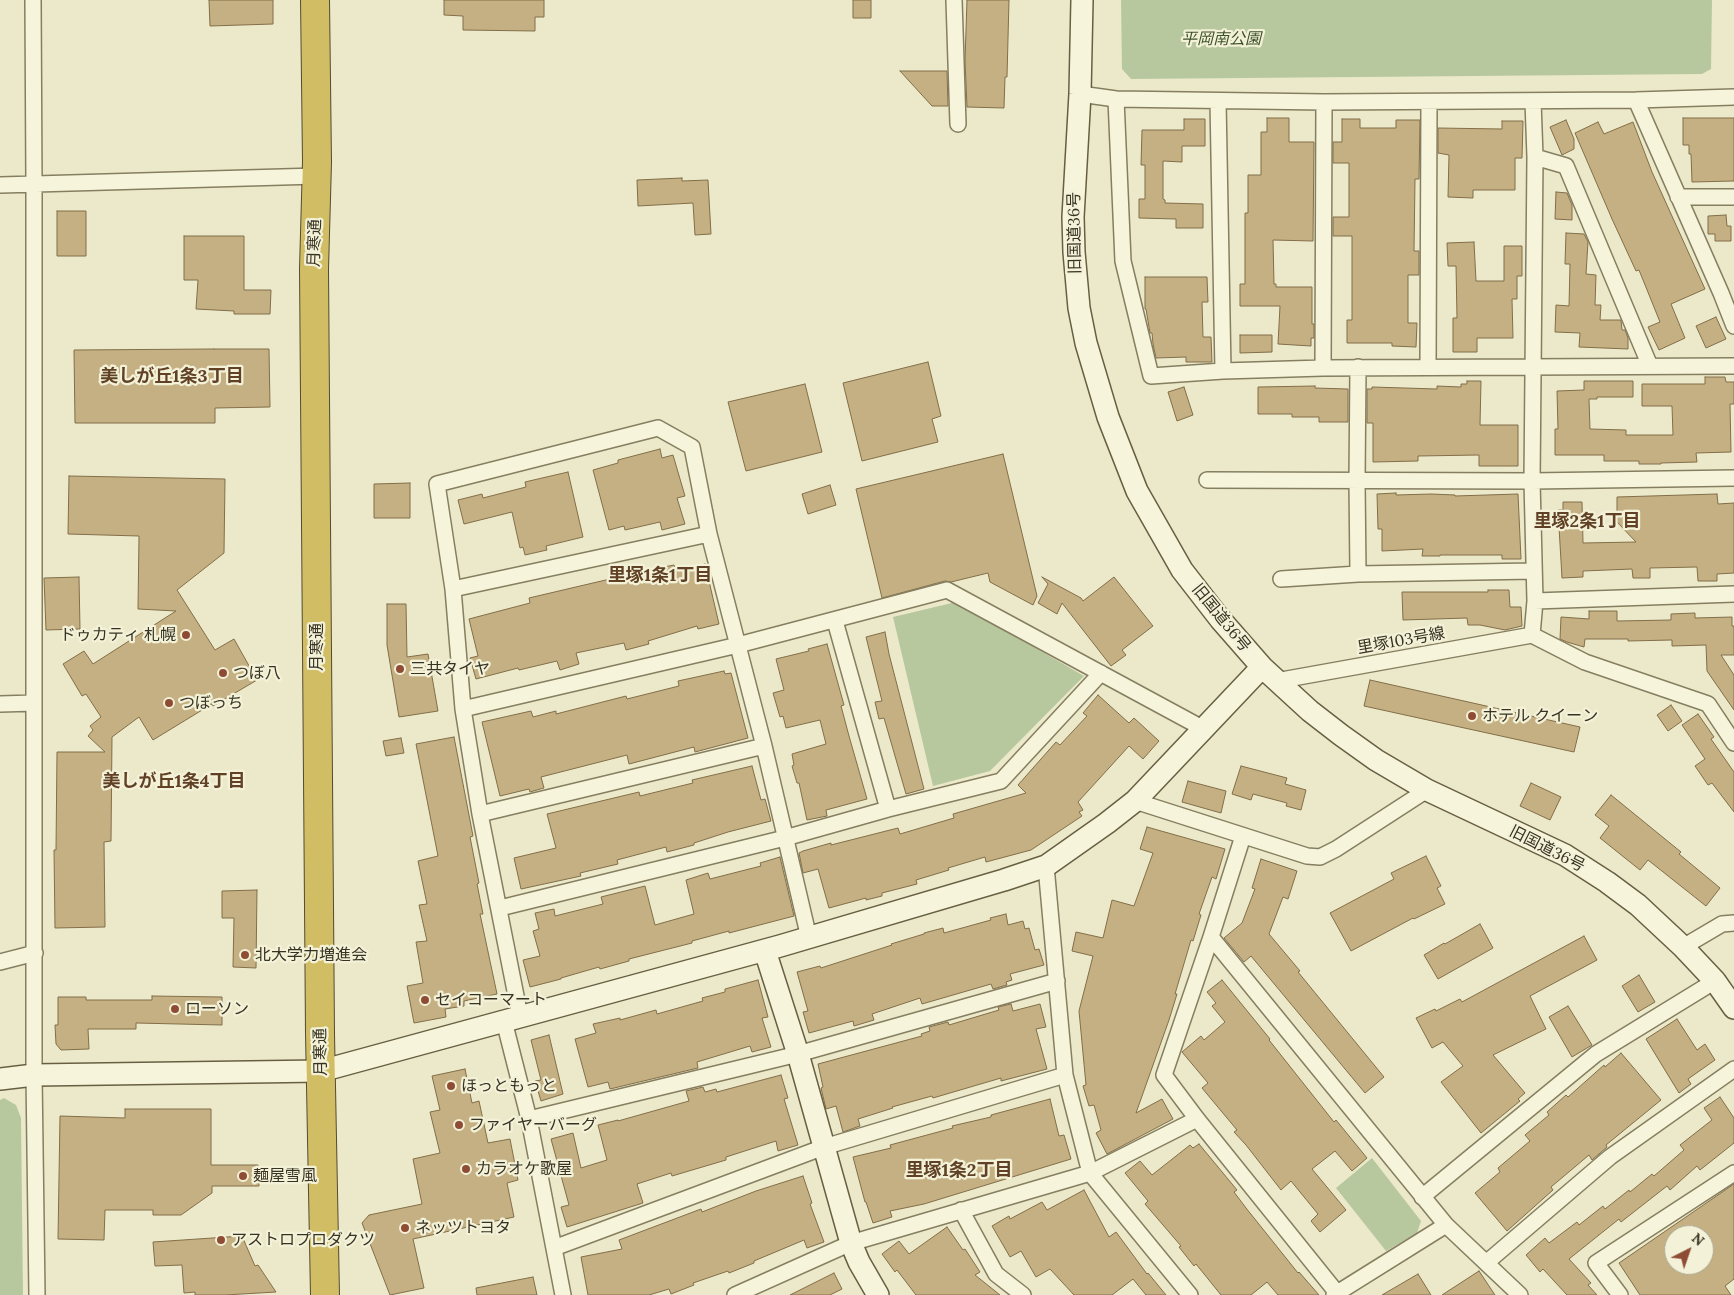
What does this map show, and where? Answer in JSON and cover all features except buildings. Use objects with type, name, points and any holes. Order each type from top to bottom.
[{"type":"highway","name":"月寒通","points":[[315,0],[317,176],[314,269],[321,1071],[325,1295]]},
{"type":"street","points":[[33,0],[34,1075],[37,1295]]},
{"type":"street","points":[[954,0],[958,124]]},
{"type":"street","name":"旧国道36号","points":[[1082,0],[1080,94],[1073,217],[1076,278],[1086,343],[1108,417],[1137,491],[1182,570],[1220,619],[1269,674],[1341,735],[1376,760],[1427,790],[1565,855],[1607,882],[1638,905],[1683,947],[1715,981],[1734,1008]]},
{"type":"street","points":[[1080,94],[1116,99],[1324,102],[1636,100],[1734,97]]},
{"type":"street","points":[[1116,99],[1124,261],[1151,376],[1223,371],[1358,367],[1532,365],[1734,366]]},
{"type":"street","points":[[1636,100],[1678,197],[1727,293],[1734,326]]},
{"type":"street","points":[[1218,101],[1223,371]]},
{"type":"street","points":[[1533,101],[1535,157],[1532,481],[1535,601],[1532,635],[1585,662],[1708,704],[1734,743]]},
{"type":"street","points":[[1323,368],[1324,102]]},
{"type":"street","points":[[1428,366],[1429,102]]},
{"type":"street","points":[[1535,157],[1566,166],[1650,366]]},
{"type":"street","points":[[0,185],[317,176]]},
{"type":"street","points":[[1678,197],[1734,197]]},
{"type":"street","points":[[1358,367],[1358,574]]},
{"type":"street","points":[[563,1295],[529,1119],[512,1018],[500,908],[480,814],[463,709],[452,589],[437,484],[658,428],[692,447],[709,534],[764,746],[809,938]]},
{"type":"street","points":[[1208,480],[1532,481],[1734,478]]},
{"type":"street","points":[[452,589],[709,534]]},
{"type":"street","points":[[1281,579],[1358,574],[1534,571]]},
{"type":"street","points":[[463,709],[738,645],[947,590],[1204,729]]},
{"type":"street","points":[[1535,601],[1734,594]]},
{"type":"street","points":[[834,621],[888,809]]},
{"type":"street","name":"里塚103号線","points":[[1269,674],[1532,635]]},
{"type":"street","points":[[500,908],[785,838],[888,809],[1001,781],[1102,673]]},
{"type":"street","points":[[0,1078],[34,1075],[321,1071],[765,951],[1004,880],[1046,866],[1107,823],[1136,800],[1204,729],[1269,674]]},
{"type":"street","points":[[0,704],[34,703]]},
{"type":"street","points":[[480,814],[764,746]]},
{"type":"street","points":[[1136,800],[1243,836],[1320,858],[1427,790]]},
{"type":"street","points":[[1243,836],[1212,937],[1164,1075],[1335,1294],[1446,1225]]},
{"type":"street","points":[[1046,866],[1065,1075],[1090,1173],[1190,1295]]},
{"type":"street","points":[[1683,947],[1722,924],[1734,922]]},
{"type":"street","points":[[1212,937],[1446,1225],[1520,1295]]},
{"type":"street","points":[[765,951],[798,1054],[851,1243],[859,1262],[878,1295]]},
{"type":"street","points":[[0,962],[35,953]]},
{"type":"street","points":[[529,1119],[798,1054],[1057,981]]},
{"type":"street","points":[[1422,1197],[1596,1054],[1715,981]]},
{"type":"street","points":[[1486,1263],[1610,1157],[1734,1069]]},
{"type":"street","points":[[554,1248],[824,1146],[1065,1075]]},
{"type":"street","points":[[739,1294],[851,1243],[1090,1173],[1197,1119]]},
{"type":"street","points":[[1620,1295],[1596,1263],[1734,1174]]},
{"type":"street","points":[[961,1210],[996,1274],[1023,1295]]},
{"type":"green space","name":"平岡南公園","points":[[1121,0],[1712,0],[1711,69],[1702,74],[1131,79],[1122,69]]},
{"type":"green space","points":[[956,602],[1084,676],[990,771],[933,786],[893,617]]},
{"type":"green space","points":[[4,1098],[16,1105],[21,1118],[23,1295],[0,1295],[0,1100]]},
{"type":"green space","points":[[1372,1158],[1421,1221],[1417,1233],[1386,1251],[1336,1188]]},
{"type":"place","name":"ドゥカティ 札幌","points":[[186,635]]},
{"type":"place","name":"三共タイヤ","points":[[400,669]]},
{"type":"place","name":"つぼ八","points":[[223,673]]},
{"type":"place","name":"つぼっち","points":[[169,703]]},
{"type":"place","name":"ホテル クイーン","points":[[1472,716]]},
{"type":"place","name":"北大学力増進会","points":[[245,955]]},
{"type":"place","name":"セイコーマート","points":[[425,1000]]},
{"type":"place","name":"ローソン","points":[[175,1009]]},
{"type":"place","name":"ほっともっと","points":[[451,1086]]},
{"type":"place","name":"ファイヤーバーグ","points":[[459,1125]]},
{"type":"place","name":"カラオケ歌屋","points":[[466,1169]]},
{"type":"place","name":"麺屋雪風","points":[[243,1176]]},
{"type":"place","name":"ネッツトヨタ","points":[[405,1228]]},
{"type":"place","name":"アストロプロダクツ","points":[[221,1240]]},
{"type":"district","name":"美しが丘1条3丁目","points":[[172,377]]},
{"type":"district","name":"里塚2条1丁目","points":[[1587,522]]},
{"type":"district","name":"里塚1条1丁目","points":[[660,576]]},
{"type":"district","name":"美しが丘1条4丁目","points":[[174,782]]},
{"type":"district","name":"里塚1条2丁目","points":[[959,1171]]}]
